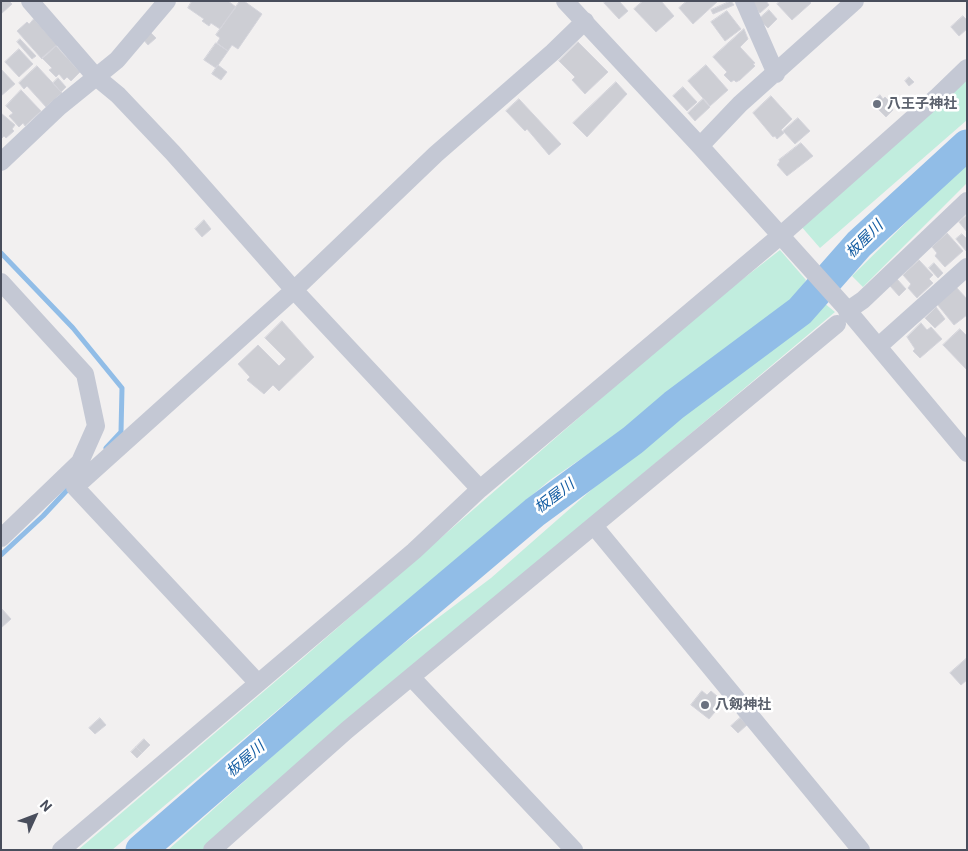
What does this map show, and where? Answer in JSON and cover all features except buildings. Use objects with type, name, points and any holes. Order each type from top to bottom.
[{"type":"street","points":[[30,1],[95,76],[118,94],[173,153],[294,290],[480,489]]},
{"type":"street","points":[[1,162],[59,107],[117,60],[167,1]]},
{"type":"street","points":[[565,1],[700,146],[780,236],[842,314],[967,453]]},
{"type":"street","points":[[744,1],[776,74]]},
{"type":"street","points":[[700,146],[740,104],[776,74],[855,1]]},
{"type":"street","points":[[75,487],[294,290],[436,154],[553,52],[585,21]]},
{"type":"street","points":[[61,850],[414,551],[480,489],[780,236],[967,68]]},
{"type":"street","points":[[212,850],[347,730],[594,526],[842,314],[863,300],[967,201]]},
{"type":"street","points":[[881,344],[967,267]]},
{"type":"street","points":[[1,282],[86,374],[96,426],[80,462],[75,487]]},
{"type":"street","points":[[1,538],[80,462]]},
{"type":"street","points":[[75,487],[258,683]]},
{"type":"street","points":[[594,526],[861,850]]},
{"type":"street","points":[[412,678],[574,850]]},
{"type":"green space","points":[[967,71],[967,120],[820,248],[800,225]]},
{"type":"green space","points":[[967,162],[967,183],[863,287],[852,276]]},
{"type":"green space","points":[[780,250],[806,280],[793,303],[660,405],[550,480],[112,850],[78,850],[304,657],[699,313]]},
{"type":"green space","points":[[823,302],[835,312],[373,701],[203,850],[168,850],[366,672],[491,578],[622,463]]},
{"type":"waterway","name":"板屋川","points":[[141,850],[367,654],[535,512],[633,440],[674,405],[800,311],[859,244],[967,145]]},
{"type":"waterway","points":[[1,253],[73,328],[122,388],[121,432],[106,448]]},
{"type":"waterway","points":[[1,555],[43,516],[70,487]]},
{"type":"place","name":"八王子神社","points":[[877,104]]},
{"type":"place","name":"八剱神社","points":[[705,705]]}]
